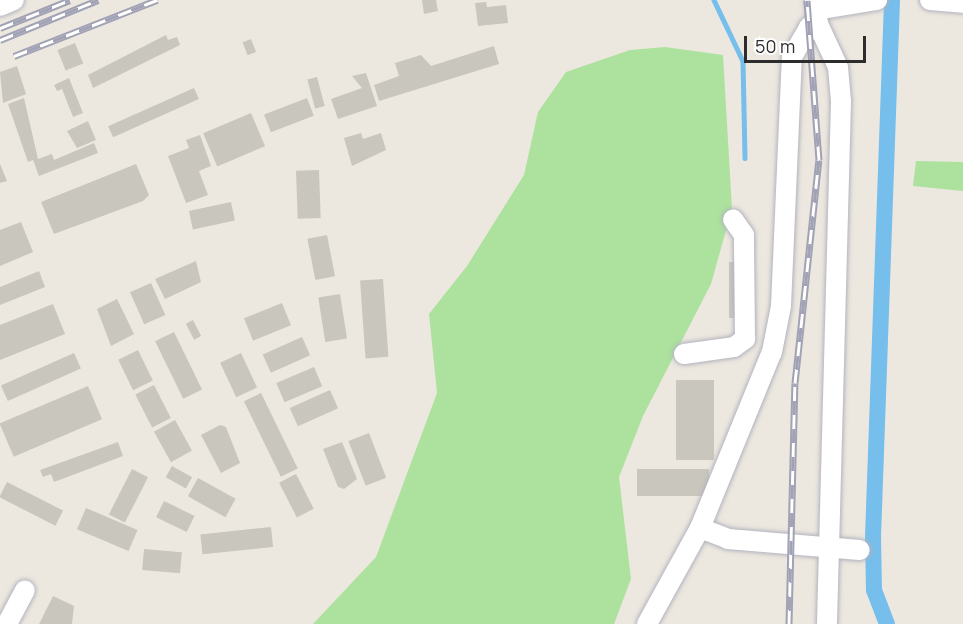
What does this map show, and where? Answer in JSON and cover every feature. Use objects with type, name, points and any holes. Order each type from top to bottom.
[{"type":"street","points":[[0,6],[14,0]]},
{"type":"street","points":[[816,11],[877,0]]},
{"type":"street","points":[[930,0],[963,3]]},
{"type":"street","points":[[646,624],[700,528],[743,434],[773,348],[781,306],[792,57],[816,11]]},
{"type":"street","points":[[816,11],[838,67],[841,102],[827,624]]},
{"type":"street","points":[[733,219],[744,235],[745,339]]},
{"type":"street","points":[[745,339],[773,348]]},
{"type":"street","points":[[684,354],[734,347],[745,339]]},
{"type":"street","points":[[700,528],[728,539],[860,550]]},
{"type":"street","points":[[7,624],[25,590]]},
{"type":"green space","points":[[665,47],[723,55],[732,209],[711,284],[643,416],[619,477],[631,579],[614,624],[313,624],[376,557],[437,393],[429,314],[467,266],[524,175],[538,112],[566,72],[630,50]]},
{"type":"green space","points":[[916,161],[963,162],[963,191],[913,186]]},
{"type":"building","points":[[422,0],[436,0],[438,11],[424,14]]},
{"type":"building","points":[[486,2],[487,7],[506,5],[508,23],[478,26],[475,3]]},
{"type":"building","points":[[166,35],[168,40],[177,37],[180,45],[93,88],[88,75]]},
{"type":"building","points":[[251,39],[256,52],[248,55],[243,42]]},
{"type":"building","points":[[75,43],[83,63],[66,71],[57,50]]},
{"type":"building","points":[[494,46],[499,64],[379,101],[374,85],[399,76],[395,63],[421,55],[431,66]]},
{"type":"building","points":[[17,66],[26,94],[3,103],[0,72]]},
{"type":"building","points":[[366,73],[377,106],[338,119],[331,99],[362,88],[352,76]]},
{"type":"building","points":[[317,77],[325,106],[315,109],[307,80]]},
{"type":"building","points":[[69,78],[83,113],[73,117],[62,89],[57,91],[54,85]]},
{"type":"building","points":[[194,88],[199,99],[113,137],[108,126]]},
{"type":"building","points":[[24,98],[38,159],[52,154],[54,160],[94,143],[98,153],[39,176],[33,160],[28,162],[8,104]]},
{"type":"building","points":[[307,98],[314,116],[271,132],[264,114]]},
{"type":"building","points":[[251,113],[265,146],[217,166],[203,133]]},
{"type":"building","points":[[88,121],[96,140],[77,148],[67,131]]},
{"type":"building","points":[[361,133],[363,139],[381,133],[386,150],[352,166],[344,138]]},
{"type":"building","points":[[200,135],[211,166],[199,171],[208,195],[186,203],[168,156],[189,148],[186,140]]},
{"type":"building","points":[[0,164],[7,181],[0,183]]},
{"type":"building","points":[[136,164],[149,195],[143,201],[54,234],[41,202]]},
{"type":"building","points":[[319,170],[321,218],[298,219],[296,171]]},
{"type":"building","points":[[231,202],[235,221],[193,230],[189,211]]},
{"type":"building","points":[[21,222],[33,252],[0,266],[0,230]]},
{"type":"building","points":[[327,235],[335,276],[315,280],[307,239]]},
{"type":"building","points":[[196,261],[201,282],[165,299],[155,279]]},
{"type":"building","points":[[729,262],[743,262],[743,318],[729,318]]},
{"type":"building","points":[[39,271],[45,287],[0,305],[0,287]]},
{"type":"building","points":[[383,279],[388,357],[365,358],[360,281]]},
{"type":"building","points":[[151,283],[165,315],[144,324],[130,292]]},
{"type":"building","points":[[340,294],[347,338],[325,342],[318,297]]},
{"type":"building","points":[[117,299],[134,334],[111,346],[97,309]]},
{"type":"building","points":[[282,303],[291,325],[253,341],[244,318]]},
{"type":"building","points":[[53,304],[65,334],[0,360],[0,325]]},
{"type":"building","points":[[193,320],[201,336],[194,340],[186,324]]},
{"type":"building","points":[[174,332],[202,390],[183,399],[155,341]]},
{"type":"building","points":[[302,337],[310,355],[271,373],[263,354]]},
{"type":"building","points":[[138,350],[153,381],[133,390],[118,360]]},
{"type":"building","points":[[74,353],[81,369],[8,401],[1,386]]},
{"type":"building","points":[[241,353],[257,387],[236,397],[220,363]]},
{"type":"building","points":[[314,367],[322,386],[284,402],[276,383]]},
{"type":"building","points":[[676,380],[714,380],[714,460],[676,460]]},
{"type":"building","points":[[154,385],[171,418],[152,428],[135,395]]},
{"type":"building","points":[[88,386],[102,419],[14,457],[0,423]]},
{"type":"building","points":[[330,390],[338,408],[298,426],[290,408]]},
{"type":"building","points":[[261,393],[298,468],[281,477],[244,401]]},
{"type":"building","points":[[175,420],[192,451],[171,462],[154,432]]},
{"type":"building","points":[[220,425],[226,427],[240,463],[221,473],[201,435]]},
{"type":"building","points":[[369,433],[386,478],[366,486],[348,441]]},
{"type":"building","points":[[118,442],[123,456],[54,482],[51,474],[43,477],[40,470]]},
{"type":"building","points":[[342,442],[357,479],[344,489],[338,487],[323,449]]},
{"type":"building","points":[[172,466],[192,477],[186,489],[166,477]]},
{"type":"building","points":[[132,469],[148,477],[125,523],[109,514]]},
{"type":"building","points":[[637,469],[709,469],[709,496],[637,496]]},
{"type":"building","points":[[296,474],[314,509],[297,517],[279,483]]},
{"type":"building","points":[[198,478],[236,499],[225,517],[188,496]]},
{"type":"building","points":[[7,482],[63,511],[55,526],[0,498]]},
{"type":"building","points":[[164,501],[195,516],[187,532],[156,517]]},
{"type":"building","points":[[86,508],[138,530],[129,551],[77,529]]},
{"type":"building","points":[[271,527],[273,547],[202,554],[200,534]]},
{"type":"building","points":[[144,549],[182,552],[180,573],[142,570]]},
{"type":"building","points":[[53,596],[74,606],[72,624],[39,624]]},
{"type":"waterway","points":[[714,0],[743,61],[745,158]]},
{"type":"waterway","points":[[887,624],[874,590],[873,537],[892,0]]},
{"type":"railway","points":[[0,28],[70,0]]},
{"type":"railway","points":[[0,40],[98,0]]},
{"type":"railway","points":[[14,56],[157,0]]},
{"type":"railway","points":[[789,624],[795,383],[819,160],[807,0]]}]
